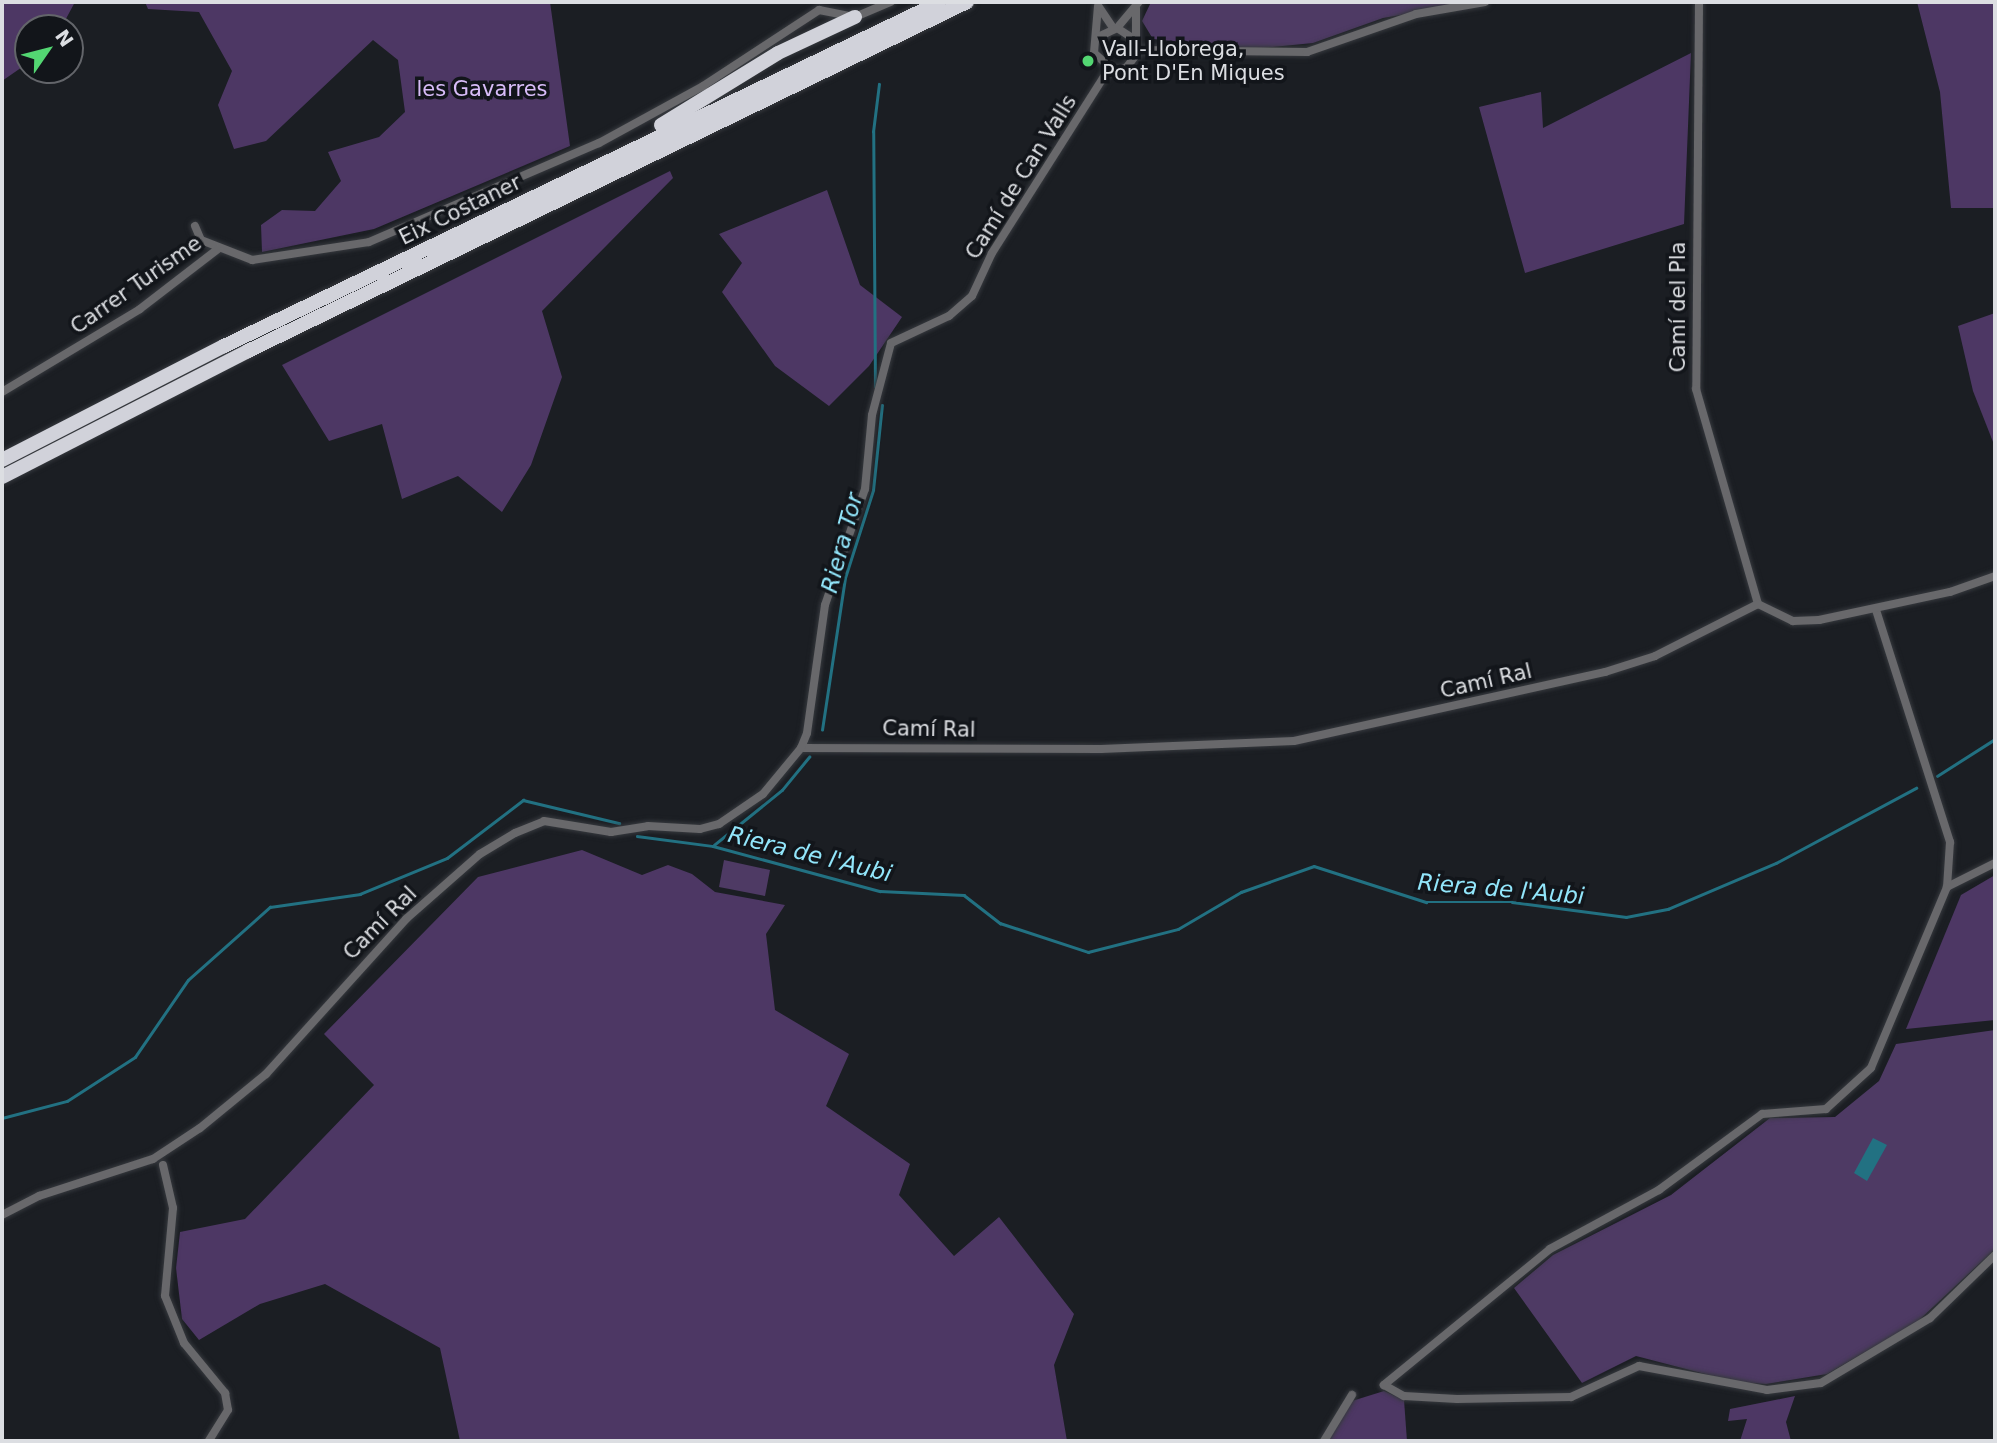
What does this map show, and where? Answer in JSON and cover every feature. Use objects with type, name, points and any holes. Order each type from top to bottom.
[{"type":"highway","name":"Eix Costaner","points":[[2,460],[224,346],[940,2]]},
{"type":"highway","points":[[2,477],[138,405],[966,2]]},
{"type":"highway","points":[[561,184],[778,53],[855,17]]},
{"type":"highway","points":[[2,451],[148,377],[224,346]]},
{"type":"highway","points":[[2,485],[109,428],[138,405]]},
{"type":"street","points":[[195,226],[201,240],[218,249],[252,260],[369,242],[599,143],[828,8],[855,17],[891,2]]},
{"type":"street","points":[[1137,50],[1307,52],[1416,14],[1485,2]]},
{"type":"street","name":"Camí del Pla","points":[[1699,2],[1696,389],[1758,604]]},
{"type":"street","points":[[1097,4],[1115,28],[1134,39]]},
{"type":"street","points":[[1097,4],[1096,58],[1108,70],[1126,68],[1137,50],[1134,39],[1138,5]]},
{"type":"street","points":[[1097,38],[1115,28],[1138,5]]},
{"type":"street","points":[[828,8],[836,20],[833,27]]},
{"type":"street","name":"Camí de Can Valls","points":[[802,748],[813,710],[825,605],[865,489],[872,415],[891,343],[948,316],[972,296],[992,253],[1108,70]]},
{"type":"street","name":"Carrer Turisme","points":[[2,393],[140,309],[218,249]]},
{"type":"street","points":[[1758,604],[1793,621],[1876,610],[1995,576]]},
{"type":"street","name":"Camí Ral","points":[[2,1215],[39,1196],[153,1159],[200,1128],[266,1074],[406,919],[503,840],[544,821],[611,832],[719,824],[763,793],[802,748],[1114,749],[1294,741],[1605,672],[1655,656],[1758,604]]},
{"type":"street","points":[[1876,610],[1924,769],[1948,822],[1947,887],[1871,1068],[1839,1101],[1826,1109],[1762,1114],[1659,1190],[1550,1249],[1384,1385],[1404,1396],[1457,1399],[1571,1397],[1639,1366],[1767,1390],[1821,1383],[1930,1318],[1995,1255]]},
{"type":"street","points":[[1947,887],[1995,863]]},
{"type":"street","points":[[163,1165],[173,1208],[165,1297],[184,1343],[225,1393],[228,1410],[209,1441]]},
{"type":"street","points":[[1324,1441],[1352,1395]]},
{"type":"shaded area","points":[[1151,2],[1477,2],[1383,18],[1313,43],[1251,49],[1153,39],[1142,21]]},
{"type":"shaded area","points":[[724,860],[770,870],[765,896],[719,887]]},
{"type":"shaded area","points":[[1995,1030],[1995,1249],[1917,1322],[1827,1374],[1766,1384],[1736,1382],[1636,1356],[1582,1383],[1514,1288],[1553,1255],[1671,1195],[1770,1118],[1835,1117],[1879,1081],[1896,1044]]},
{"type":"green space","points":[[2,2],[75,2],[69,14],[14,14],[14,73],[2,81]]},
{"type":"green space","name":"les Gavarres","points":[[145,2],[550,2],[570,146],[374,229],[262,252],[261,225],[282,210],[315,211],[341,181],[328,152],[379,137],[405,112],[398,60],[373,40],[266,141],[234,149],[218,105],[232,71],[199,12],[148,9]]},
{"type":"green space","points":[[1917,2],[1995,2],[1995,208],[1951,208],[1940,92]]},
{"type":"green space","points":[[1691,53],[1684,224],[1525,273],[1479,107],[1541,92],[1543,128]]},
{"type":"green space","points":[[670,171],[673,178],[542,311],[562,377],[531,465],[502,512],[458,476],[402,499],[382,424],[329,441],[282,365]]},
{"type":"green space","points":[[827,190],[860,285],[902,317],[869,366],[829,406],[775,366],[722,292],[742,263],[719,234]]},
{"type":"green space","points":[[1995,313],[1995,447],[1973,391],[1958,326]]},
{"type":"green space","points":[[582,850],[642,875],[668,865],[692,874],[715,892],[785,905],[766,934],[775,1010],[849,1054],[826,1106],[910,1164],[899,1195],[954,1256],[999,1217],[1074,1314],[1054,1365],[1067,1441],[460,1441],[440,1348],[325,1284],[260,1304],[199,1340],[182,1319],[176,1268],[180,1232],[245,1219],[374,1085],[324,1034],[478,877]]},
{"type":"green space","points":[[1995,875],[1995,1020],[1906,1029],[1961,895]]},
{"type":"green space","points":[[1384,1391],[1404,1400],[1407,1441],[1326,1441],[1352,1401]]},
{"type":"green space","points":[[1795,1396],[1786,1422],[1791,1441],[1740,1441],[1747,1419],[1728,1421],[1730,1409]]},
{"type":"water","points":[[1873,1138],[1887,1145],[1867,1181],[1854,1173]]},
{"type":"waterway","name":"Riera Tor","points":[[875,387],[873,132],[879,84]]},
{"type":"waterway","name":"Riera Tor","points":[[822,730],[845,578],[873,490],[882,405]]},
{"type":"waterway","name":"Riera de l'Aubi","points":[[1937,776],[1995,739]]},
{"type":"waterway","name":"Riera Tor","points":[[714,845],[782,790],[809,757]]},
{"type":"waterway","name":"Riera de l'Aubi","points":[[637,836],[713,846],[880,891],[964,895],[1000,923],[1088,952],[1178,929],[1241,892],[1314,866],[1426,902],[1512,902],[1626,917],[1668,909],[1776,863],[1916,788]]},
{"type":"waterway","name":"Riera de l'Aubi","points":[[2,1118],[67,1101],[135,1057],[188,980],[270,907],[360,894],[447,858],[523,800],[619,823]]},
{"type":"place","name":"Vall-Llobrega, Pont D'En Miques","points":[[1088,61]]}]
